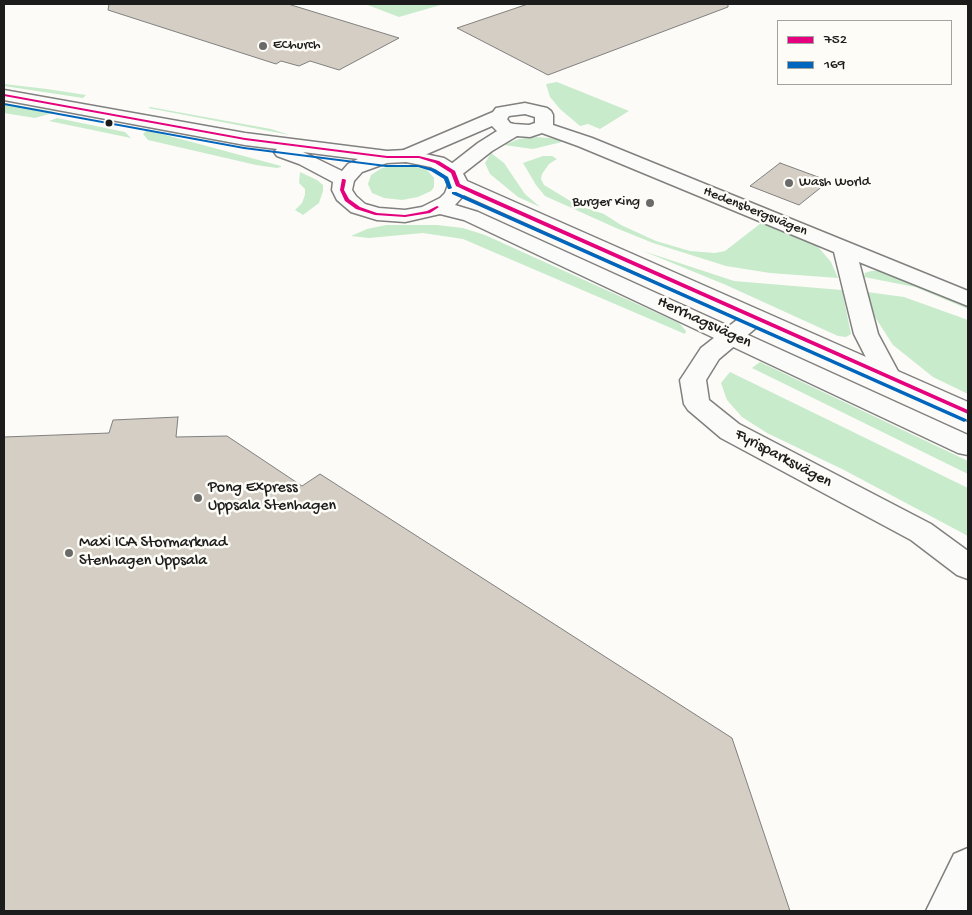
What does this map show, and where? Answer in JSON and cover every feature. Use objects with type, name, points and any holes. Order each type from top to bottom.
[{"type":"street","points":[[4,95],[245,139],[396,156]]},
{"type":"street","points":[[513,130],[484,147],[455,178],[454,196],[428,212],[405,216],[377,214],[358,208],[347,200],[342,190],[344,180],[355,168],[370,161],[396,156],[499,116],[512,109],[533,109],[544,115],[545,123],[542,127]]},
{"type":"street","points":[[499,116],[497,120],[499,124],[513,130]]},
{"type":"street","name":"Hedensbergsvägen","points":[[513,130],[530,131],[542,127],[598,147],[968,299]]},
{"type":"street","points":[[245,139],[306,160],[344,180]]},
{"type":"street","name":"Herrhagsvägen","points":[[396,156],[437,162],[455,178],[755,317],[968,412]]},
{"type":"street","name":"Herrhagsvägen","points":[[436,207],[471,216],[968,446]]},
{"type":"street","points":[[845,250],[866,334],[886,375]]},
{"type":"street","name":"Fyrisparksvägen","points":[[755,317],[710,354],[693,380],[697,404],[730,431],[921,532],[968,567]]},
{"type":"street","points":[[946,911],[968,867]]},
{"type":"green space","points":[[365,4],[444,4],[399,17]]},
{"type":"green space","points":[[557,82],[629,111],[600,129],[588,124],[580,126],[560,109],[550,97],[546,84]]},
{"type":"green space","points":[[4,84],[86,95],[83,98],[4,86]]},
{"type":"green space","points":[[4,103],[56,112],[35,118],[4,113]]},
{"type":"green space","points":[[148,108],[271,129],[290,135]]},
{"type":"green space","points":[[57,118],[125,132],[131,138],[49,121]]},
{"type":"green space","points":[[147,130],[281,167],[256,165],[148,140],[143,134]]},
{"type":"green space","points":[[533,137],[566,141],[533,149],[504,145],[519,139]]},
{"type":"green space","points":[[491,153],[504,163],[525,194],[540,207],[518,197],[490,174],[485,163]]},
{"type":"green space","points":[[543,156],[552,156],[557,159],[549,164],[542,174],[541,179],[544,185],[577,205],[604,214],[621,225],[656,241],[690,251],[715,253],[725,251],[765,220],[810,241],[819,248],[831,262],[838,278],[770,273],[726,266],[653,243],[616,228],[545,196],[523,163]]},
{"type":"green space","points":[[398,165],[414,166],[427,170],[434,178],[434,187],[431,191],[418,197],[402,200],[384,198],[372,193],[368,184],[371,175],[382,168]]},
{"type":"green space","points":[[300,172],[323,185],[319,203],[303,215],[295,210],[302,203],[305,195],[305,189],[299,183]]},
{"type":"green space","points":[[386,225],[437,225],[463,228],[485,235],[679,323],[686,331],[685,334],[463,239],[423,233],[369,238],[351,236],[367,229]]},
{"type":"green space","points":[[643,251],[734,281],[842,290],[851,334],[846,337],[838,336],[726,285]]},
{"type":"green space","points":[[885,270],[968,304],[968,309],[915,287],[864,277],[865,273],[871,271]]},
{"type":"green space","points":[[867,292],[904,297],[968,320],[968,394],[933,377],[893,345],[873,314]]},
{"type":"green space","points":[[760,362],[968,461],[968,474],[752,368]]},
{"type":"green space","points":[[730,372],[968,488],[968,536],[844,470],[767,433],[742,417],[727,400],[721,383]]},
{"type":"building","points":[[109,4],[288,4],[399,38],[339,70],[310,61],[299,66],[281,61],[276,64],[108,10]]},
{"type":"building","points":[[528,4],[728,4],[728,7],[548,75],[457,28]]},
{"type":"building","name":"Wash World","points":[[780,163],[829,181],[799,205],[750,186]]},
{"type":"building","points":[[178,417],[176,437],[227,436],[302,486],[320,474],[732,738],[790,911],[4,911],[4,437],[109,433],[113,420]]},
{"type":"transit line","name":"752","points":[[4,95],[245,139],[387,157],[419,157],[437,162],[453,172],[458,185],[477,194],[968,412]]},
{"type":"transit line","name":"169","points":[[4,104],[244,148],[386,166],[418,166],[433,170],[446,178],[450,188]]},
{"type":"transit line","name":"752","points":[[344,180],[342,190],[347,200],[358,208],[377,214],[405,216],[428,212],[437,207]]},
{"type":"transit line","name":"169","points":[[454,193],[964,420]]},
{"type":"place","name":"EChurch","points":[[263,46]]},
{"type":"place","name":"Wash World","points":[[789,183]]},
{"type":"place","name":"Burger King","points":[[650,203]]},
{"type":"place","name":"Pong Express Uppsala Stenhagen","points":[[198,498]]},
{"type":"place","name":"Maxi ICA Stormarknad Stenhagen Uppsala","points":[[69,553]]}]
